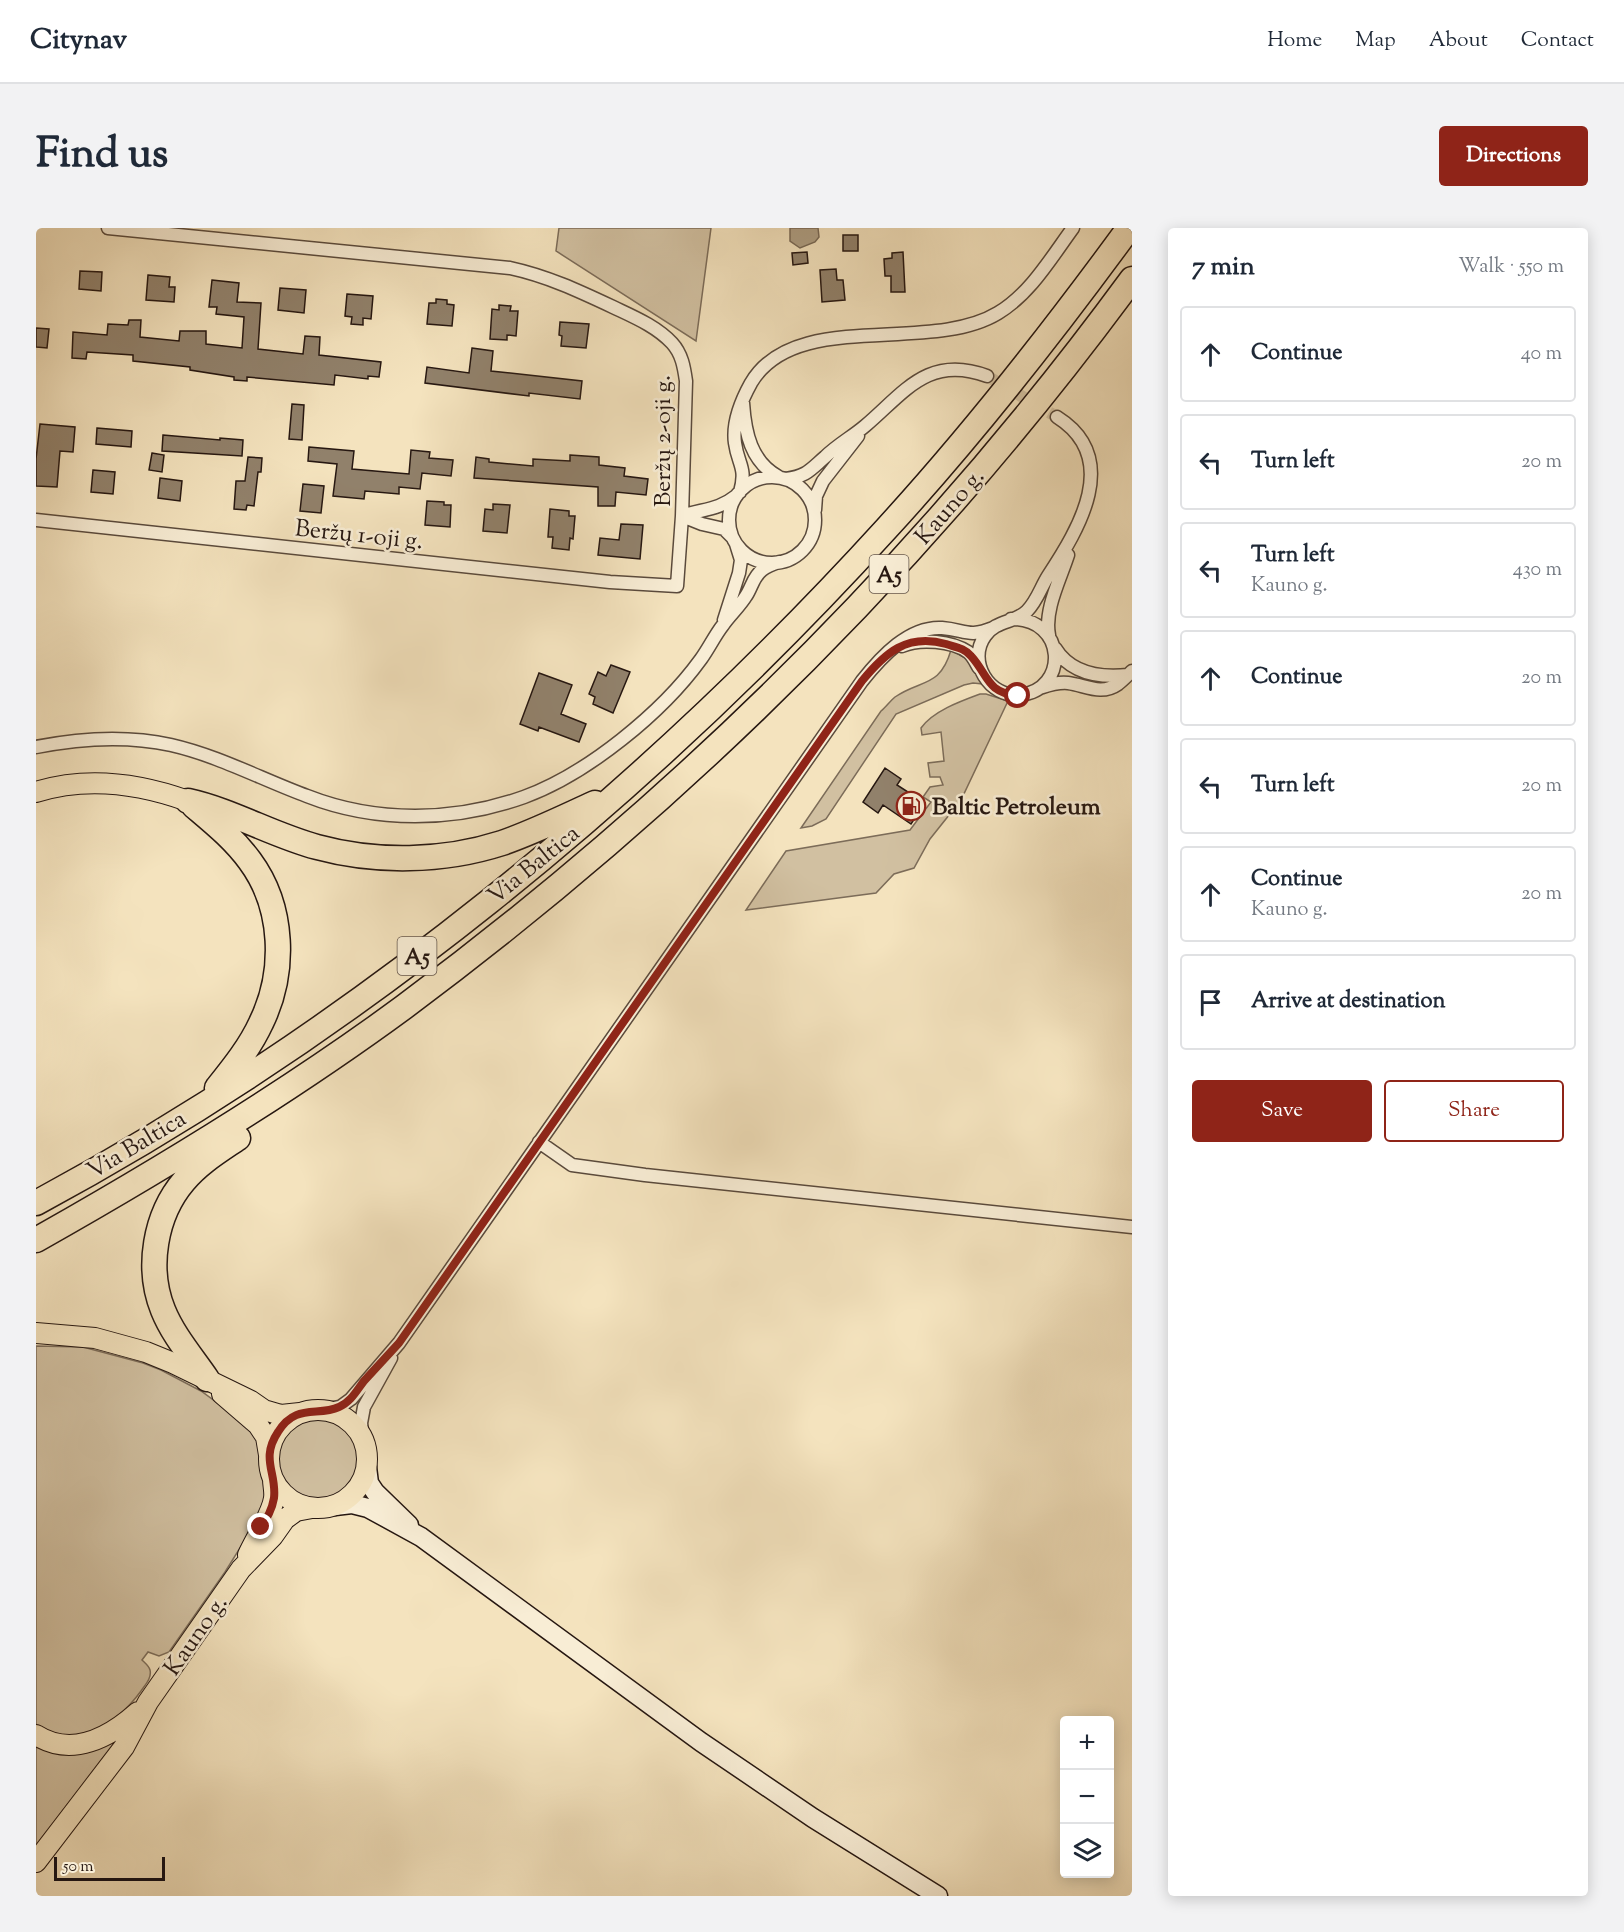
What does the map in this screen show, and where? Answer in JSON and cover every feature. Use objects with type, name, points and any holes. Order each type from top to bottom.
[{"type":"highway","name":"Kauno g.","points":[[962,443],[1029,361],[1129,228]]},
{"type":"highway","name":"Kauno g.","points":[[614,839],[767,699],[902,559],[1013,432],[1132,279]]},
{"type":"highway","name":"Via Baltica","points":[[36,1203],[203,1104],[337,1014],[484,904],[620,791],[703,716],[823,597],[962,443]]},
{"type":"highway","points":[[188,801],[212,806],[317,848],[378,857],[408,858],[472,851],[502,843],[620,791]]},
{"type":"highway","points":[[188,801],[222,829],[251,862],[271,903],[277,927],[279,951],[275,985],[261,1024],[231,1071],[203,1104]]},
{"type":"highway","name":"Via Baltica","points":[[36,1240],[196,1146],[277,1095],[368,1032],[535,906],[614,839]]},
{"type":"highway","points":[[207,1379],[172,1330],[162,1309],[156,1287],[154,1263],[156,1241],[162,1219],[184,1181],[205,1161],[314,1082],[368,1032]]},
{"type":"main road","points":[[36,792],[70,784],[115,783],[163,792],[188,801]]},
{"type":"main road","points":[[36,1333],[95,1338],[122,1345],[173,1363],[251,1401],[264,1410],[281,1415],[322,1410],[335,1413],[356,1428],[363,1439],[367,1453],[369,1483],[375,1492],[421,1537]]},
{"type":"main road","points":[[207,1379],[258,1425],[266,1437],[273,1479],[282,1493],[296,1503],[312,1508],[352,1503],[368,1508],[421,1537],[701,1742],[813,1818],[938,1896]]},
{"type":"main road","points":[[269,1455],[272,1442],[279,1430],[300,1413]]},
{"type":"main road","points":[[335,1506],[347,1500],[356,1491],[367,1467]]},
{"type":"main road","name":"Kauno g.","points":[[242,1569],[270,1513],[274,1497],[273,1479]]},
{"type":"main road","name":"Kauno g.","points":[[148,1702],[242,1569],[273,1536],[285,1519],[296,1511],[312,1508]]},
{"type":"main road","points":[[36,1735],[54,1743],[69,1745],[99,1740],[112,1733],[148,1702]]},
{"type":"main road","points":[[36,1862],[124,1747],[148,1702]]},
{"type":"street","name":"Beržų 2-oji g.","points":[[108,228],[510,268],[540,275],[563,284],[645,323],[673,344],[684,365],[686,381],[682,516],[677,586]]},
{"type":"street","points":[[722,627],[741,560],[730,516],[744,479],[742,464],[735,446],[736,417],[751,383],[761,368],[776,356],[792,348],[831,339],[944,331],[980,322],[998,313],[1032,283],[1073,228]]},
{"type":"street","points":[[682,516],[702,509],[725,505],[748,484],[758,479],[799,477],[812,470],[825,456],[865,425],[900,392],[924,377],[950,370],[964,370],[987,376]]},
{"type":"street","points":[[743,400],[745,423],[757,459],[767,471],[796,484],[805,491],[815,513]]},
{"type":"street","points":[[1039,689],[1053,670],[1055,658],[1047,624],[1048,609],[1088,499],[1091,480],[1090,462],[1078,436],[1057,417]]},
{"type":"street","points":[[36,747],[86,740],[140,740],[169,745],[204,754],[300,794],[338,806],[393,815],[428,816],[473,811],[500,805],[543,789],[601,755],[659,705],[678,687],[700,660],[746,596],[755,577],[764,568],[792,558],[807,545],[815,526],[816,496],[823,482],[865,425]]},
{"type":"street","points":[[682,516],[702,525],[724,529],[744,552],[754,559],[779,562]]},
{"type":"street","name":"Beržų 1-oji g.","points":[[36,520],[577,578],[677,586]]},
{"type":"street","points":[[980,669],[978,658],[985,636],[1001,622],[1025,613],[1034,603],[1043,584],[1072,539]]},
{"type":"street","points":[[1011,619],[1033,622],[1042,628],[1062,659],[1072,667],[1109,677],[1130,673]]},
{"type":"street","points":[[322,1410],[339,1407],[351,1399],[399,1343],[876,664],[909,636],[926,630],[944,628],[971,634],[993,628]]},
{"type":"street","points":[[893,650],[915,642],[941,643],[966,651],[990,684],[1007,694],[1018,696],[1054,683],[1070,683],[1087,689],[1105,690],[1118,684],[1130,673]]},
{"type":"street","points":[[539,1143],[572,1165],[645,1175],[1132,1227]]},
{"type":"street","points":[[363,1439],[361,1423],[364,1407],[399,1343]]},
{"type":"shaded area","points":[[559,228],[711,228],[696,341],[556,251]]},
{"type":"shaded area","points":[[790,228],[818,228],[819,237],[815,242],[800,248],[790,241]]},
{"type":"shaded area","points":[[951,650],[969,660],[984,684],[964,685],[896,714],[826,819],[812,826],[801,828],[881,711],[904,691],[935,677],[947,662]]},
{"type":"shaded area","points":[[980,694],[1008,701],[961,800],[930,839],[914,868],[894,874],[876,893],[746,910],[786,851],[910,830],[931,802],[923,797],[930,787],[943,785],[940,777],[930,777],[928,763],[944,761],[941,732],[922,735],[921,728],[933,716],[956,703]]},
{"type":"shaded area","points":[[36,1346],[83,1347],[161,1370],[201,1391],[246,1424],[261,1446],[261,1466],[266,1495],[260,1516],[225,1572],[169,1652],[159,1656],[148,1652],[142,1660],[149,1669],[150,1676],[131,1703],[108,1723],[80,1734],[65,1735],[51,1732],[36,1724]]},
{"type":"shaded area","points":[[318,1419],[334,1422],[347,1431],[356,1444],[359,1460],[356,1476],[347,1489],[334,1498],[318,1501],[302,1498],[289,1489],[280,1476],[277,1460],[280,1444],[289,1431],[302,1422]]},
{"type":"shaded area","points":[[121,1736],[36,1845],[36,1743]]},
{"type":"building","points":[[843,235],[858,235],[858,251],[843,251]]},
{"type":"building","points":[[807,252],[808,263],[793,265],[792,253]]},
{"type":"building","points":[[903,252],[905,292],[891,292],[891,276],[885,276],[884,259],[892,258],[892,253]]},
{"type":"building","points":[[836,269],[837,280],[843,280],[845,300],[822,302],[820,270]]},
{"type":"building","points":[[80,271],[102,272],[101,291],[79,289]]},
{"type":"building","points":[[148,275],[170,277],[169,287],[175,287],[174,302],[146,300]]},
{"type":"building","points":[[212,280],[239,283],[237,302],[261,303],[258,349],[303,354],[305,336],[320,337],[319,355],[381,362],[379,377],[368,376],[368,379],[335,375],[334,385],[247,377],[247,381],[190,370],[190,367],[133,361],[133,355],[87,352],[86,359],[72,358],[73,332],[107,335],[108,324],[128,325],[129,320],[141,320],[140,337],[179,341],[180,331],[206,331],[206,344],[242,348],[244,317],[216,314],[217,307],[209,307]]},
{"type":"building","points":[[280,288],[306,290],[304,313],[278,310]]},
{"type":"building","points":[[347,294],[373,296],[371,319],[363,318],[363,325],[351,324],[352,317],[345,316]]},
{"type":"building","points":[[436,299],[447,300],[447,304],[454,305],[452,326],[427,324],[429,303],[436,303]]},
{"type":"building","points":[[499,305],[511,306],[510,311],[518,311],[516,336],[507,335],[507,340],[490,339],[492,309],[499,310]]},
{"type":"building","points":[[560,322],[589,324],[586,348],[561,346]]},
{"type":"building","points":[[36,328],[49,329],[47,348],[36,347]]},
{"type":"building","points":[[472,348],[493,351],[491,371],[582,381],[580,399],[529,393],[529,396],[425,383],[427,367],[469,373]]},
{"type":"building","points":[[292,404],[304,405],[302,440],[289,439]]},
{"type":"building","points":[[40,424],[75,427],[73,452],[60,451],[57,487],[36,486]]},
{"type":"building","points":[[97,428],[132,431],[131,447],[96,444]]},
{"type":"building","points":[[163,435],[243,440],[242,456],[162,451]]},
{"type":"building","points":[[309,447],[354,451],[352,469],[409,474],[411,450],[430,452],[429,458],[453,460],[451,476],[422,473],[420,489],[399,487],[399,494],[365,491],[364,499],[333,496],[337,464],[308,461]]},
{"type":"building","points":[[152,453],[164,455],[162,472],[149,470]]},
{"type":"building","points":[[570,455],[599,457],[599,465],[625,468],[624,476],[648,479],[646,495],[616,492],[615,506],[598,506],[598,487],[474,478],[476,457],[489,459],[489,462],[533,466],[533,459],[570,461]]},
{"type":"building","points":[[248,457],[262,458],[254,506],[247,505],[246,510],[234,509],[236,481],[245,481]]},
{"type":"building","points":[[93,470],[115,472],[113,494],[91,492]]},
{"type":"building","points":[[160,478],[182,481],[180,501],[158,498]]},
{"type":"building","points":[[303,484],[324,486],[321,513],[300,511]]},
{"type":"building","points":[[427,501],[444,502],[444,505],[451,505],[450,527],[425,525]]},
{"type":"building","points":[[493,504],[510,505],[507,533],[483,531],[485,509],[493,510]]},
{"type":"building","points":[[550,509],[569,511],[569,516],[575,516],[573,539],[570,538],[569,550],[552,548],[553,537],[548,537]]},
{"type":"building","points":[[621,524],[643,525],[640,559],[598,555],[600,538],[619,540]]},
{"type":"building","points":[[611,665],[630,672],[613,713],[593,704],[595,697],[589,694],[598,672],[606,676]]},
{"type":"building","points":[[539,673],[572,685],[561,714],[586,724],[579,742],[539,727],[538,731],[520,724]]},
{"type":"building","points":[[885,768],[901,779],[897,785],[925,803],[911,824],[883,805],[878,813],[863,802]]},
{"type":"tunnel","points":[[987,376],[1057,417]]},
{"type":"place","name":"Baltic Petroleum","points":[[911,806]]},
{"type":"route","points":[[261,1527],[270,1513],[274,1497],[269,1455],[272,1442],[279,1430],[300,1413],[339,1407],[351,1399],[362,1383],[399,1343],[876,664],[893,650],[907,644],[923,641],[941,643],[966,651],[990,684],[997,690],[1018,696]]}]
